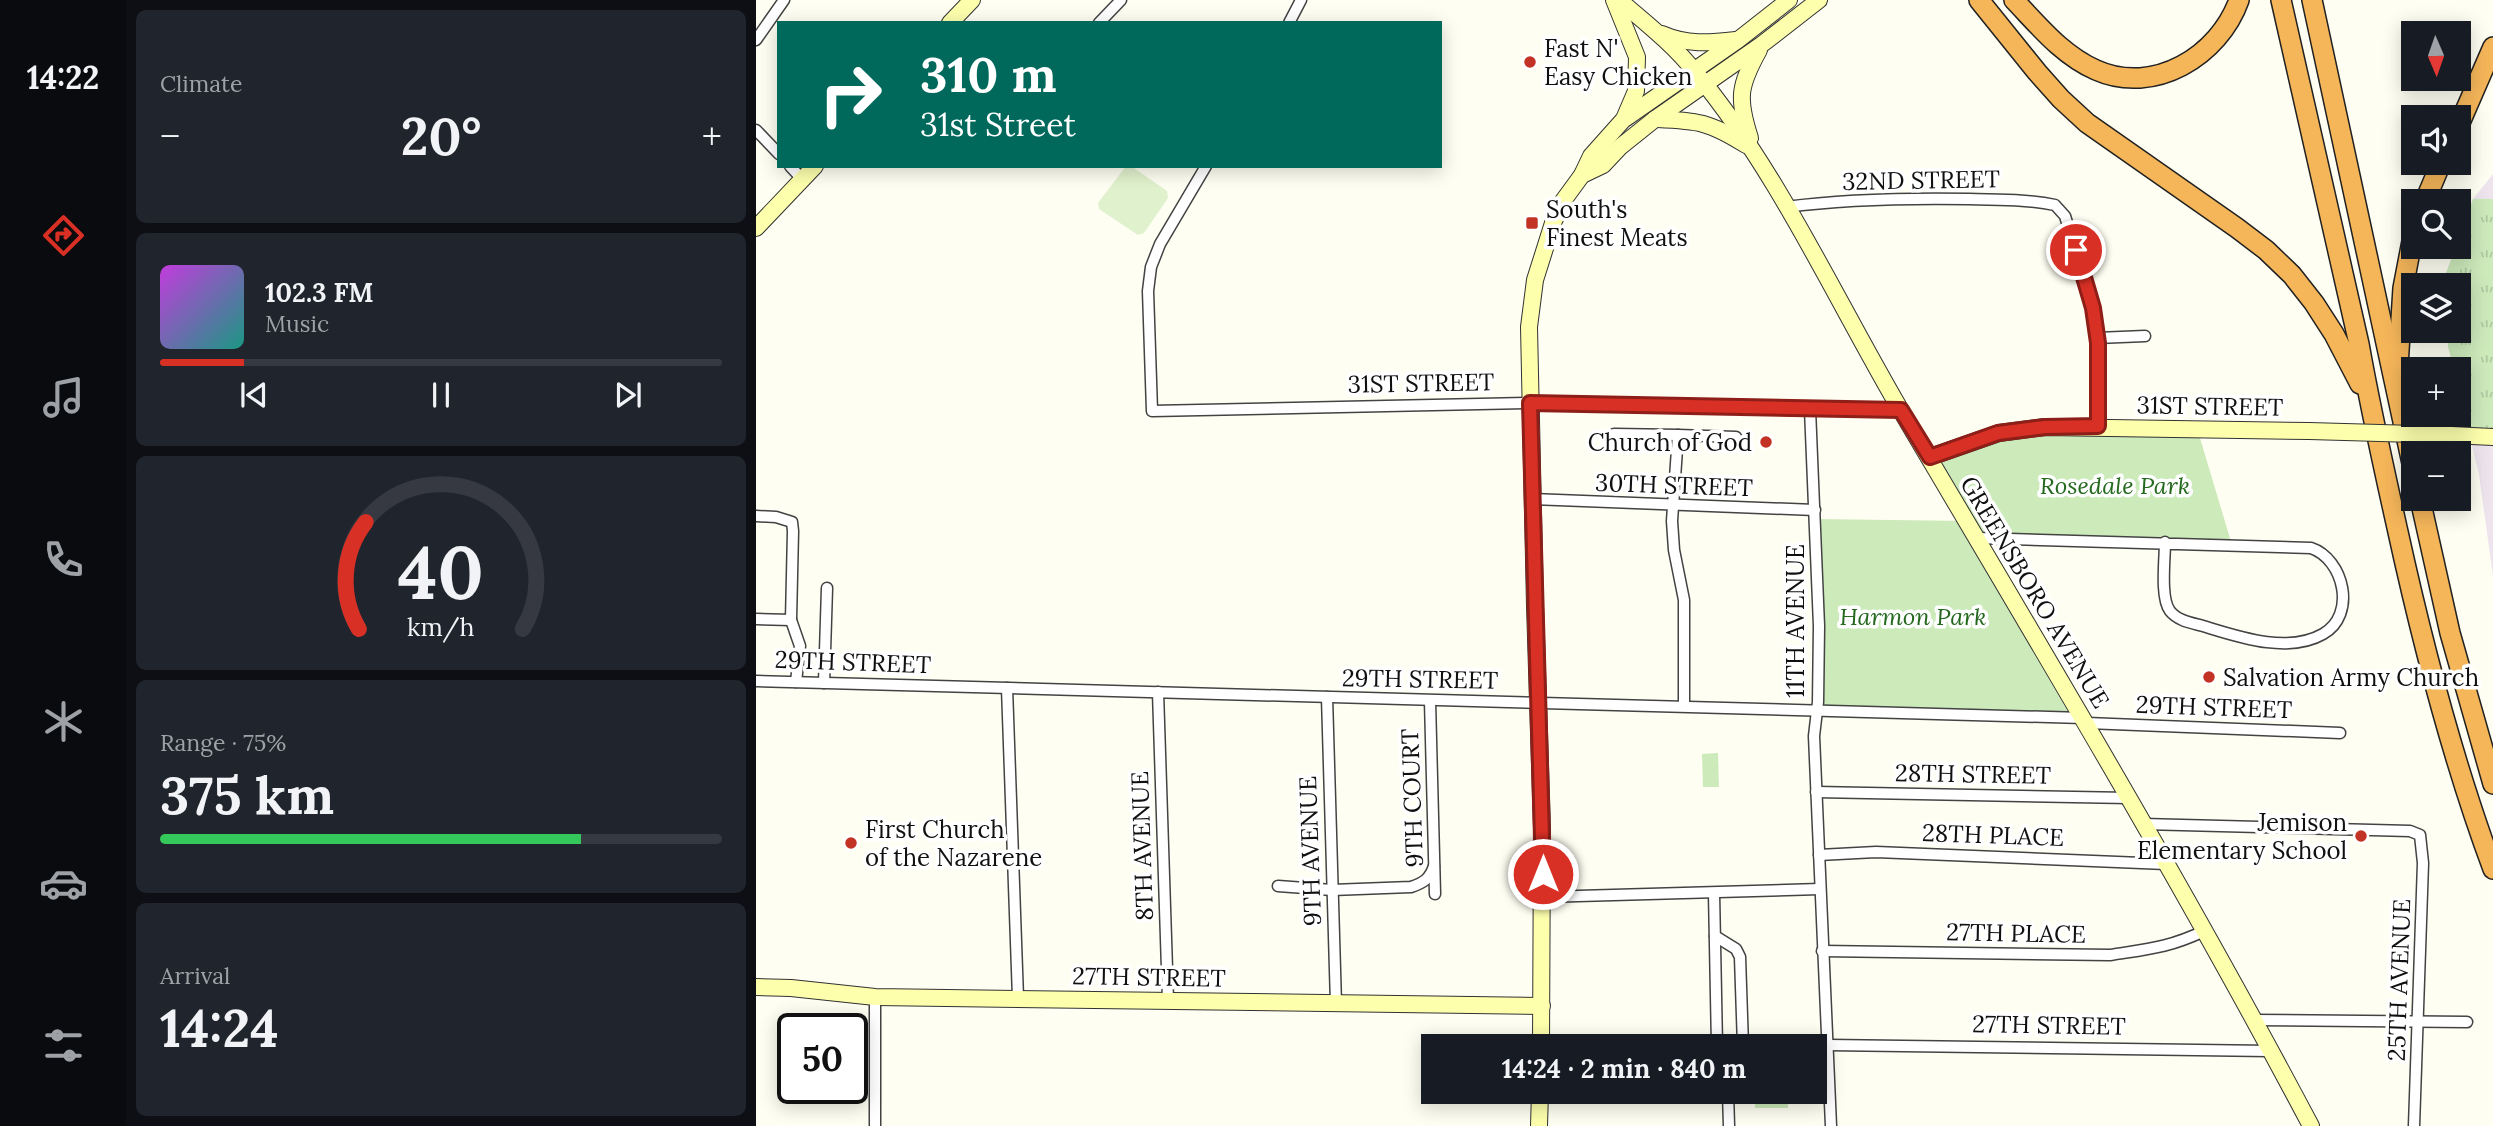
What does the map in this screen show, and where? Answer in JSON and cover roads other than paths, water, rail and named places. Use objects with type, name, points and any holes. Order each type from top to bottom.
[{"type":"highway","points":[[1979,0],[2045,81],[2087,123],[2256,242],[2292,275],[2334,334],[2368,400]]},
{"type":"highway","points":[[2014,0],[2054,42],[2073,57],[2102,72],[2128,78],[2165,74],[2188,64],[2207,50],[2224,32],[2239,0]]},
{"type":"highway","points":[[2281,0],[2359,344],[2368,400],[2434,685],[2454,756],[2493,869]]},
{"type":"highway","points":[[2312,0],[2407,441]]},
{"type":"highway","points":[[2468,105],[2493,47]]},
{"type":"highway","points":[[2398,398],[2403,288],[2409,259]]},
{"type":"highway","points":[[2423,511],[2451,634],[2493,783]]},
{"type":"main road","points":[[952,21],[972,0]]},
{"type":"main road","points":[[1616,0],[1634,45],[1638,69],[1636,91],[1624,119]]},
{"type":"main road","name":"GREENSBORO AVENUE","points":[[1616,0],[1658,33],[1694,70],[1754,150],[1901,410],[2085,720],[2311,1126]]},
{"type":"main road","points":[[1541,1034],[1543,897],[1529,327],[1535,279],[1553,223],[1571,190],[1583,175],[1591,156],[1624,119],[1738,40],[1790,0]]},
{"type":"main road","points":[[1583,175],[1603,165],[1620,147],[1655,119],[1762,45],[1819,0]]},
{"type":"main road","points":[[1658,33],[1677,41],[1693,43],[1738,40]]},
{"type":"main road","points":[[1754,150],[1741,110],[1744,77],[1762,45]]},
{"type":"main road","points":[[1655,119],[1699,121],[1720,129],[1754,150]]},
{"type":"main road","points":[[756,228],[813,168]]},
{"type":"main road","name":"31ST STREET","points":[[1930,457],[1998,433],[2045,427],[2098,426],[2493,437]]},
{"type":"main road","name":"27TH STREET","points":[[756,987],[875,997],[1542,1006]]},
{"type":"main road","points":[[1539,1126],[1540,1104]]},
{"type":"street","points":[[756,40],[784,0]]},
{"type":"street","points":[[1101,21],[1121,0]]},
{"type":"street","points":[[1290,21],[1301,0]]},
{"type":"street","points":[[756,130],[777,152]]},
{"type":"street","points":[[792,168],[802,179]]},
{"type":"street","name":"31ST STREET","points":[[1205,168],[1160,244],[1151,267],[1148,291],[1152,411],[1530,403],[1901,410]]},
{"type":"street","name":"32ND STREET","points":[[1786,207],[1824,202],[1933,198],[2006,200],[2055,205],[2064,216],[2076,250],[2093,308],[2097,338]]},
{"type":"street","points":[[2098,426],[2097,338],[2145,337]]},
{"type":"street","name":"11TH AVENUE","points":[[1810,410],[1819,625],[1814,736],[1819,855]]},
{"type":"street","points":[[1614,434],[1736,437]]},
{"type":"street","points":[[1678,435],[1672,505],[1674,550],[1684,600],[1684,706]]},
{"type":"street","name":"30TH STREET","points":[[1532,499],[1815,510]]},
{"type":"street","points":[[756,516],[776,517],[792,522],[791,620],[800,646],[796,682]]},
{"type":"street","points":[[1977,538],[2165,542],[2299,547],[2323,552],[2342,584],[2343,607],[2332,628],[2322,635],[2298,642],[2249,639],[2178,619],[2168,610],[2165,597],[2165,542]]},
{"type":"street","points":[[824,683],[827,588]]},
{"type":"street","points":[[756,619],[791,620]]},
{"type":"street","name":"29TH STREET","points":[[756,681],[1816,710],[2340,733]]},
{"type":"street","points":[[1007,688],[1018,998]]},
{"type":"street","name":"8TH AVENUE","points":[[1158,692],[1168,1000]]},
{"type":"street","name":"9TH AVENUE","points":[[1327,697],[1336,1004]]},
{"type":"street","name":"9TH COURT","points":[[1430,701],[1435,894]]},
{"type":"street","name":"28TH STREET","points":[[1816,792],[2129,798]]},
{"type":"street","name":"25TH AVENUE","points":[[2143,824],[2410,831],[2420,835],[2424,863],[2414,1126]]},
{"type":"street","name":"28TH PLACE","points":[[1819,855],[1876,852],[2166,864]]},
{"type":"street","points":[[1819,855],[1831,1126]]},
{"type":"street","points":[[1278,886],[1332,890],[1411,887],[1422,884],[1431,875],[1436,863]]},
{"type":"street","points":[[1543,897],[1820,889]]},
{"type":"street","points":[[1714,893],[1717,1034]]},
{"type":"street","name":"27TH PLACE","points":[[1822,951],[2110,955],[2158,949],[2204,931]]},
{"type":"street","points":[[1715,936],[1736,948],[1740,957],[1743,1034]]},
{"type":"street","points":[[875,997],[875,1126]]},
{"type":"street","points":[[2253,1020],[2467,1023]]},
{"type":"street","name":"27TH STREET","points":[[1828,1045],[2270,1051]]},
{"type":"street","points":[[1728,1104],[1729,1126]]},
{"type":"place","name":"Fast N' Easy Chicken","points":[[1530,62]]},
{"type":"place","name":"South's Finest Meats","points":[[1532,223]]},
{"type":"place","name":"Church of God","points":[[1766,442]]},
{"type":"place","name":"Salvation Army Church","points":[[2209,677]]},
{"type":"place","name":"Jemison Elementary School","points":[[2361,836]]},
{"type":"place","name":"First Church of the Nazarene","points":[[851,843]]},
{"type":"park label","name":"Rosedale Park","points":[[2115,485]]},
{"type":"park label","name":"Harmon Park","points":[[1913,616]]}]
